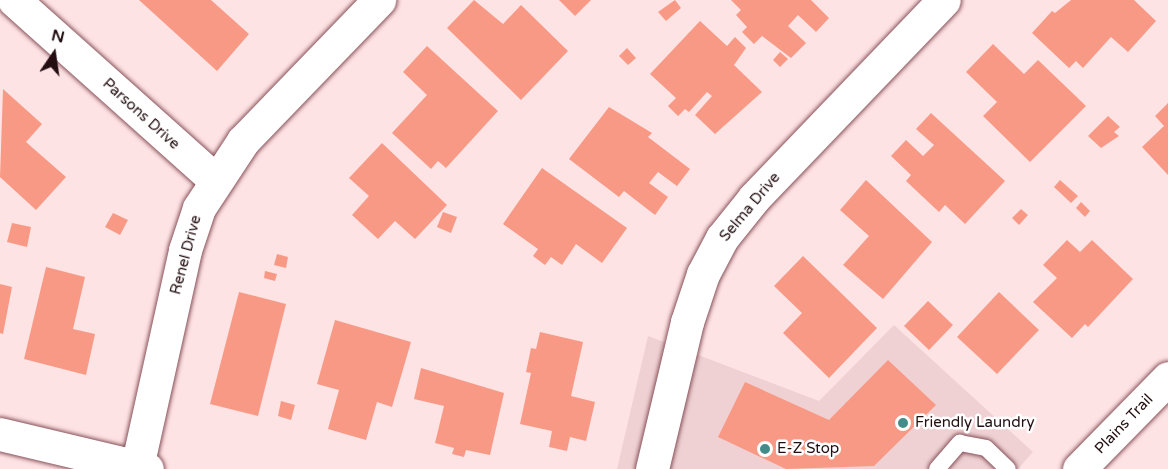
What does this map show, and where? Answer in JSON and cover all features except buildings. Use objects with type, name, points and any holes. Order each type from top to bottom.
[{"type":"street","name":"Parsons Drive","points":[[14,0],[214,180]]},
{"type":"street","name":"Renel Drive","points":[[142,468],[185,250],[214,180],[243,141],[379,0]]},
{"type":"street","name":"Selma Drive","points":[[655,468],[687,322],[703,274],[722,238],[754,198],[944,0]]},
{"type":"street","name":"Plains Trail","points":[[1079,469],[1168,378]]},
{"type":"street","points":[[0,435],[142,468]]},
{"type":"lane","points":[[937,469],[960,443],[986,448],[1008,469]]},
{"type":"shaded area","points":[[894,325],[1033,452],[1018,469],[617,469],[648,336],[819,401]]},
{"type":"place","name":"Friendly Laundry","points":[[903,423]]},
{"type":"place","name":"E-Z Stop","points":[[765,449]]}]
